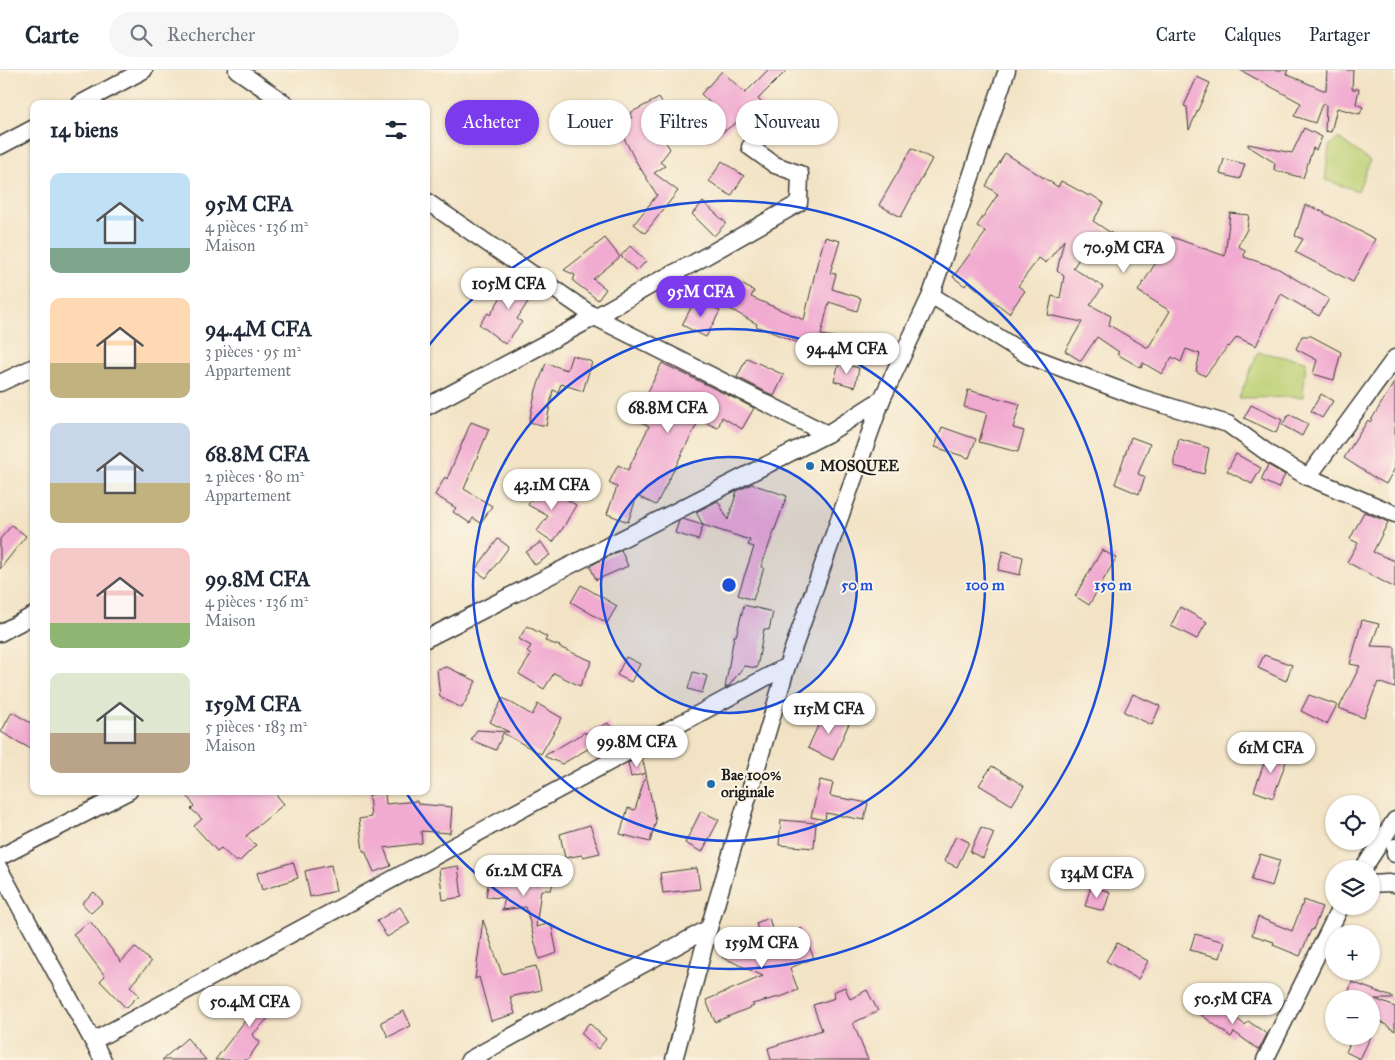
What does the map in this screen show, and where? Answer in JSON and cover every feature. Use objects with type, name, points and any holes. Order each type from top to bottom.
[{"type":"street","points":[[88,100],[144,70]]},
{"type":"street","points":[[237,70],[280,100]]},
{"type":"street","points":[[674,1060],[709,928],[787,666],[882,400],[931,295],[1008,70]]},
{"type":"street","points":[[0,146],[30,130]]},
{"type":"street","points":[[430,405],[692,264],[798,203],[800,174],[775,165],[750,146]]},
{"type":"street","points":[[430,204],[595,317],[827,434]]},
{"type":"street","points":[[931,295],[1027,355],[1138,397],[1228,424],[1272,456],[1308,477],[1395,514]]},
{"type":"street","points":[[1308,477],[1395,358]]},
{"type":"street","points":[[0,383],[30,369]]},
{"type":"street","points":[[430,637],[827,434],[882,400]]},
{"type":"street","points":[[0,633],[30,617]]},
{"type":"street","points":[[93,1041],[787,666]]},
{"type":"street","points":[[0,857],[121,795]]},
{"type":"street","points":[[1369,860],[1395,820]]},
{"type":"street","points":[[1395,848],[1395,854]]},
{"type":"street","points":[[0,870],[103,1060]]},
{"type":"street","points":[[1380,883],[1395,884]]},
{"type":"street","points":[[1265,1060],[1337,915]]},
{"type":"street","points":[[469,1060],[709,928]]},
{"type":"green space","points":[[1339,138],[1370,161],[1358,191],[1325,180],[1329,146]]},
{"type":"green space","points":[[1258,352],[1306,361],[1303,397],[1239,398]]},
{"type":"building","points":[[768,70],[787,70],[759,100],[736,100],[736,123],[726,130],[726,100],[707,100],[701,94],[722,71],[745,93]]},
{"type":"building","points":[[1240,70],[1288,70],[1286,74],[1326,90],[1327,70],[1353,70],[1352,89],[1359,89],[1356,104],[1363,107],[1360,114],[1337,108],[1331,132],[1325,131],[1326,105],[1322,104],[1315,123],[1294,116],[1301,103]]},
{"type":"building","points":[[1197,77],[1210,83],[1189,130],[1187,107],[1184,106]]},
{"type":"building","points":[[641,107],[641,145],[668,145],[670,149],[660,162],[665,166],[654,173],[678,191],[645,233],[634,224],[657,195],[628,145],[631,145],[631,112]]},
{"type":"building","points":[[1304,128],[1322,137],[1316,150],[1313,148],[1303,178],[1274,170],[1275,163],[1248,146],[1248,144],[1292,153]]},
{"type":"building","points":[[912,148],[932,159],[901,217],[879,205]]},
{"type":"building","points":[[1005,153],[1058,187],[1061,181],[1089,196],[1090,194],[1104,203],[1093,221],[1135,249],[1124,265],[1090,242],[1073,268],[1103,287],[1090,305],[1111,316],[1109,325],[1148,348],[1170,311],[1138,291],[1172,237],[1225,256],[1230,213],[1249,215],[1247,229],[1238,246],[1245,250],[1244,257],[1277,268],[1329,299],[1319,316],[1281,294],[1256,346],[1237,337],[1205,376],[1196,371],[1200,354],[1186,349],[1181,362],[1172,357],[1162,374],[1143,363],[1141,368],[1117,354],[1119,352],[1097,337],[1081,361],[1065,351],[1082,322],[1048,315],[1052,296],[1060,298],[1064,276],[1057,271],[1064,240],[1046,263],[1039,258],[1018,286],[1025,291],[1009,313],[968,282],[965,286],[953,277],[986,232],[977,226],[998,194],[986,186]]},
{"type":"building","points":[[1224,159],[1245,164],[1240,179],[1220,174]]},
{"type":"building","points":[[722,161],[744,176],[731,196],[709,181]]},
{"type":"building","points":[[703,202],[726,223],[714,236],[692,214]]},
{"type":"building","points":[[1305,205],[1325,212],[1375,239],[1353,282],[1295,252],[1303,239],[1295,236]]},
{"type":"building","points":[[825,237],[840,241],[830,273],[836,274],[832,289],[861,298],[857,311],[829,302],[821,335],[835,337],[832,363],[799,358],[801,344],[756,326],[757,324],[723,305],[736,281],[754,291],[751,297],[804,320]]},
{"type":"building","points":[[605,238],[620,257],[593,279],[606,289],[598,300],[573,281],[575,275],[564,270]]},
{"type":"building","points":[[630,246],[646,261],[637,271],[621,256]]},
{"type":"building","points":[[515,274],[536,289],[517,319],[522,322],[505,344],[479,324],[488,313],[490,315]]},
{"type":"building","points":[[696,298],[720,311],[706,337],[682,325]]},
{"type":"building","points":[[1302,336],[1311,336],[1341,352],[1334,380],[1313,374],[1317,360],[1296,349]]},
{"type":"building","points":[[572,355],[592,362],[583,391],[561,384],[558,392],[553,390],[546,426],[529,422],[536,390],[546,363],[567,370]]},
{"type":"building","points":[[747,358],[784,375],[774,396],[737,377]]},
{"type":"building","points":[[662,363],[754,408],[742,429],[722,417],[718,428],[699,420],[656,505],[637,496],[628,522],[607,514],[617,487],[609,483],[618,465],[628,470],[649,426],[624,414],[633,394],[644,400]]},
{"type":"building","points":[[839,363],[859,368],[855,387],[834,381]]},
{"type":"building","points":[[1395,381],[1395,468],[1386,484],[1344,458],[1368,420],[1370,422]]},
{"type":"building","points":[[968,390],[1020,404],[1013,428],[1024,431],[1018,452],[979,442],[987,413],[964,407]]},
{"type":"building","points":[[1321,394],[1333,401],[1322,418],[1311,411]]},
{"type":"building","points":[[1251,405],[1282,420],[1276,433],[1244,418]]},
{"type":"building","points":[[1289,414],[1308,424],[1302,436],[1282,425]]},
{"type":"building","points":[[471,422],[489,429],[464,489],[492,506],[481,523],[473,518],[470,523],[453,512],[456,508],[435,495],[445,477],[447,479]]},
{"type":"building","points":[[942,427],[976,439],[969,458],[935,447]]},
{"type":"building","points":[[1131,437],[1150,444],[1138,474],[1145,477],[1139,494],[1115,484]]},
{"type":"building","points":[[1179,439],[1209,448],[1204,474],[1174,466]]},
{"type":"building","points":[[1236,454],[1261,468],[1252,484],[1227,471]]},
{"type":"building","points":[[1268,465],[1285,475],[1278,488],[1261,480]]},
{"type":"building","points":[[540,484],[576,505],[553,542],[537,531],[548,516],[528,505]]},
{"type":"building","points":[[752,484],[787,496],[761,567],[764,568],[753,600],[738,595],[754,547],[748,545],[750,540],[703,525],[696,512],[718,501],[728,520],[737,491]]},
{"type":"building","points":[[1364,512],[1388,522],[1373,552],[1395,561],[1395,588],[1347,562],[1358,543],[1350,539]]},
{"type":"building","points":[[682,519],[703,525],[698,540],[675,533],[679,521]]},
{"type":"building","points":[[12,525],[26,536],[0,569],[0,539]]},
{"type":"building","points":[[498,539],[509,547],[486,578],[475,570]]},
{"type":"building","points":[[541,542],[550,555],[535,565],[526,552]]},
{"type":"building","points":[[621,550],[628,566],[596,580],[590,566]]},
{"type":"building","points":[[1102,550],[1116,558],[1089,605],[1075,596]]},
{"type":"building","points":[[1003,551],[1023,557],[1020,575],[998,570]]},
{"type":"building","points":[[581,585],[617,606],[607,623],[571,602]]},
{"type":"building","points":[[744,605],[773,612],[769,630],[764,629],[757,668],[744,666],[729,686],[725,688],[734,636],[736,636]]},
{"type":"building","points":[[1180,607],[1207,622],[1197,639],[1171,626]]},
{"type":"building","points":[[1362,620],[1379,624],[1371,646],[1395,647],[1395,688],[1378,682],[1364,718],[1339,708],[1360,666],[1350,664]]},
{"type":"building","points":[[527,626],[547,637],[545,641],[592,661],[580,686],[554,673],[544,689],[519,674],[531,655],[527,652],[531,646],[519,639]]},
{"type":"building","points":[[1264,655],[1292,665],[1286,681],[1258,668]]},
{"type":"building","points":[[626,657],[640,664],[631,682],[617,675]]},
{"type":"building","points":[[447,667],[476,681],[462,708],[440,697],[437,669]]},
{"type":"building","points":[[693,672],[707,676],[702,693],[688,689]]},
{"type":"building","points":[[1133,694],[1160,706],[1152,725],[1124,712]]},
{"type":"building","points":[[1309,695],[1337,705],[1327,724],[1301,711]]},
{"type":"building","points":[[503,698],[532,715],[538,704],[562,718],[541,754],[503,733],[496,750],[471,740],[477,730],[509,732],[490,722]]},
{"type":"building","points":[[825,710],[850,721],[833,760],[808,748]]},
{"type":"building","points":[[12,712],[30,723],[30,746],[29,748],[1,732]]},
{"type":"building","points":[[608,723],[615,736],[598,745],[598,743],[562,764],[544,756],[585,732],[586,734]]},
{"type":"building","points":[[1269,750],[1288,756],[1273,798],[1254,791]]},
{"type":"building","points":[[642,758],[646,773],[631,777],[628,763]]},
{"type":"building","points":[[992,766],[1024,786],[1012,805],[979,785]]},
{"type":"building","points":[[646,774],[656,821],[650,842],[620,834],[628,808],[635,810]]},
{"type":"building","points":[[820,780],[833,783],[830,796],[868,803],[864,820],[826,813],[825,820],[811,817]]},
{"type":"building","points":[[187,795],[276,795],[284,804],[246,836],[256,845],[240,861],[235,861],[221,848],[217,851],[194,826],[202,819],[191,809],[194,806]]},
{"type":"building","points":[[369,795],[385,795],[386,804],[417,801],[418,804],[452,807],[450,833],[421,831],[422,843],[384,848],[391,866],[374,872],[365,851],[363,851],[359,819],[371,817]]},
{"type":"building","points":[[701,811],[719,820],[702,852],[685,843]]},
{"type":"building","points":[[781,820],[816,823],[814,848],[779,845]]},
{"type":"building","points":[[590,825],[600,853],[583,857],[582,855],[565,858],[560,834]]},
{"type":"building","points":[[981,827],[994,833],[983,858],[970,852]]},
{"type":"building","points":[[956,836],[969,842],[957,867],[944,861]]},
{"type":"building","points":[[1260,854],[1280,860],[1272,886],[1251,880]]},
{"type":"building","points":[[492,860],[513,861],[526,868],[557,871],[551,890],[541,890],[536,927],[551,923],[557,953],[539,959],[526,907],[502,910],[505,898],[486,897]]},
{"type":"building","points":[[293,862],[298,878],[262,890],[257,873]]},
{"type":"building","points":[[331,865],[336,891],[310,897],[305,871]]},
{"type":"building","points":[[458,866],[462,897],[443,900],[439,869]]},
{"type":"building","points":[[697,868],[700,889],[663,893],[660,873]]},
{"type":"building","points":[[1091,886],[1110,892],[1104,911],[1085,906]]},
{"type":"building","points":[[94,892],[103,902],[91,913],[82,903]]},
{"type":"building","points":[[1304,900],[1322,907],[1300,956],[1273,945],[1274,942],[1252,935],[1258,917],[1292,931]]},
{"type":"building","points":[[400,907],[410,923],[387,937],[377,921]]},
{"type":"building","points":[[769,918],[775,939],[801,928],[814,958],[790,968],[798,990],[752,1004],[754,1006],[715,1022],[706,1000],[763,976],[722,957],[735,931],[763,945],[756,923]]},
{"type":"building","points":[[483,920],[502,974],[536,966],[541,990],[510,997],[515,1014],[491,1021],[479,977],[475,979]]},
{"type":"building","points":[[90,921],[121,962],[135,947],[151,962],[130,986],[139,995],[126,1008],[100,981],[105,976],[73,934]]},
{"type":"building","points":[[1195,934],[1225,942],[1220,958],[1190,950]]},
{"type":"building","points":[[1117,943],[1148,961],[1138,979],[1106,961]]},
{"type":"building","points":[[1352,982],[1373,990],[1349,990]]},
{"type":"building","points":[[263,987],[281,1005],[252,1035],[260,1042],[247,1060],[215,1060],[254,1009],[248,1003]]},
{"type":"building","points":[[845,987],[850,999],[867,990],[878,1011],[853,1023],[868,1060],[771,1060],[768,1048],[822,1030],[813,1005],[835,998],[833,992]]},
{"type":"building","points":[[1380,992],[1392,997],[1392,999],[1380,999]]},
{"type":"building","points":[[1213,1000],[1245,1025],[1248,1021],[1267,1034],[1259,1050],[1234,1032],[1231,1037],[1199,1013]]},
{"type":"building","points":[[1380,1001],[1395,1007],[1395,1031],[1380,1021]]},
{"type":"building","points":[[404,1011],[411,1026],[388,1037],[381,1022]]},
{"type":"building","points":[[589,1023],[606,1039],[598,1049],[581,1033]]},
{"type":"building","points":[[187,1038],[206,1060],[162,1060]]},
{"type":"building","points":[[1349,1045],[1367,1045],[1360,1059],[1346,1052]]},
{"type":"place","name":"MOSQUEE","points":[[810,466]]},
{"type":"place","name":"Bae 100% originale","points":[[711,784]]}]
